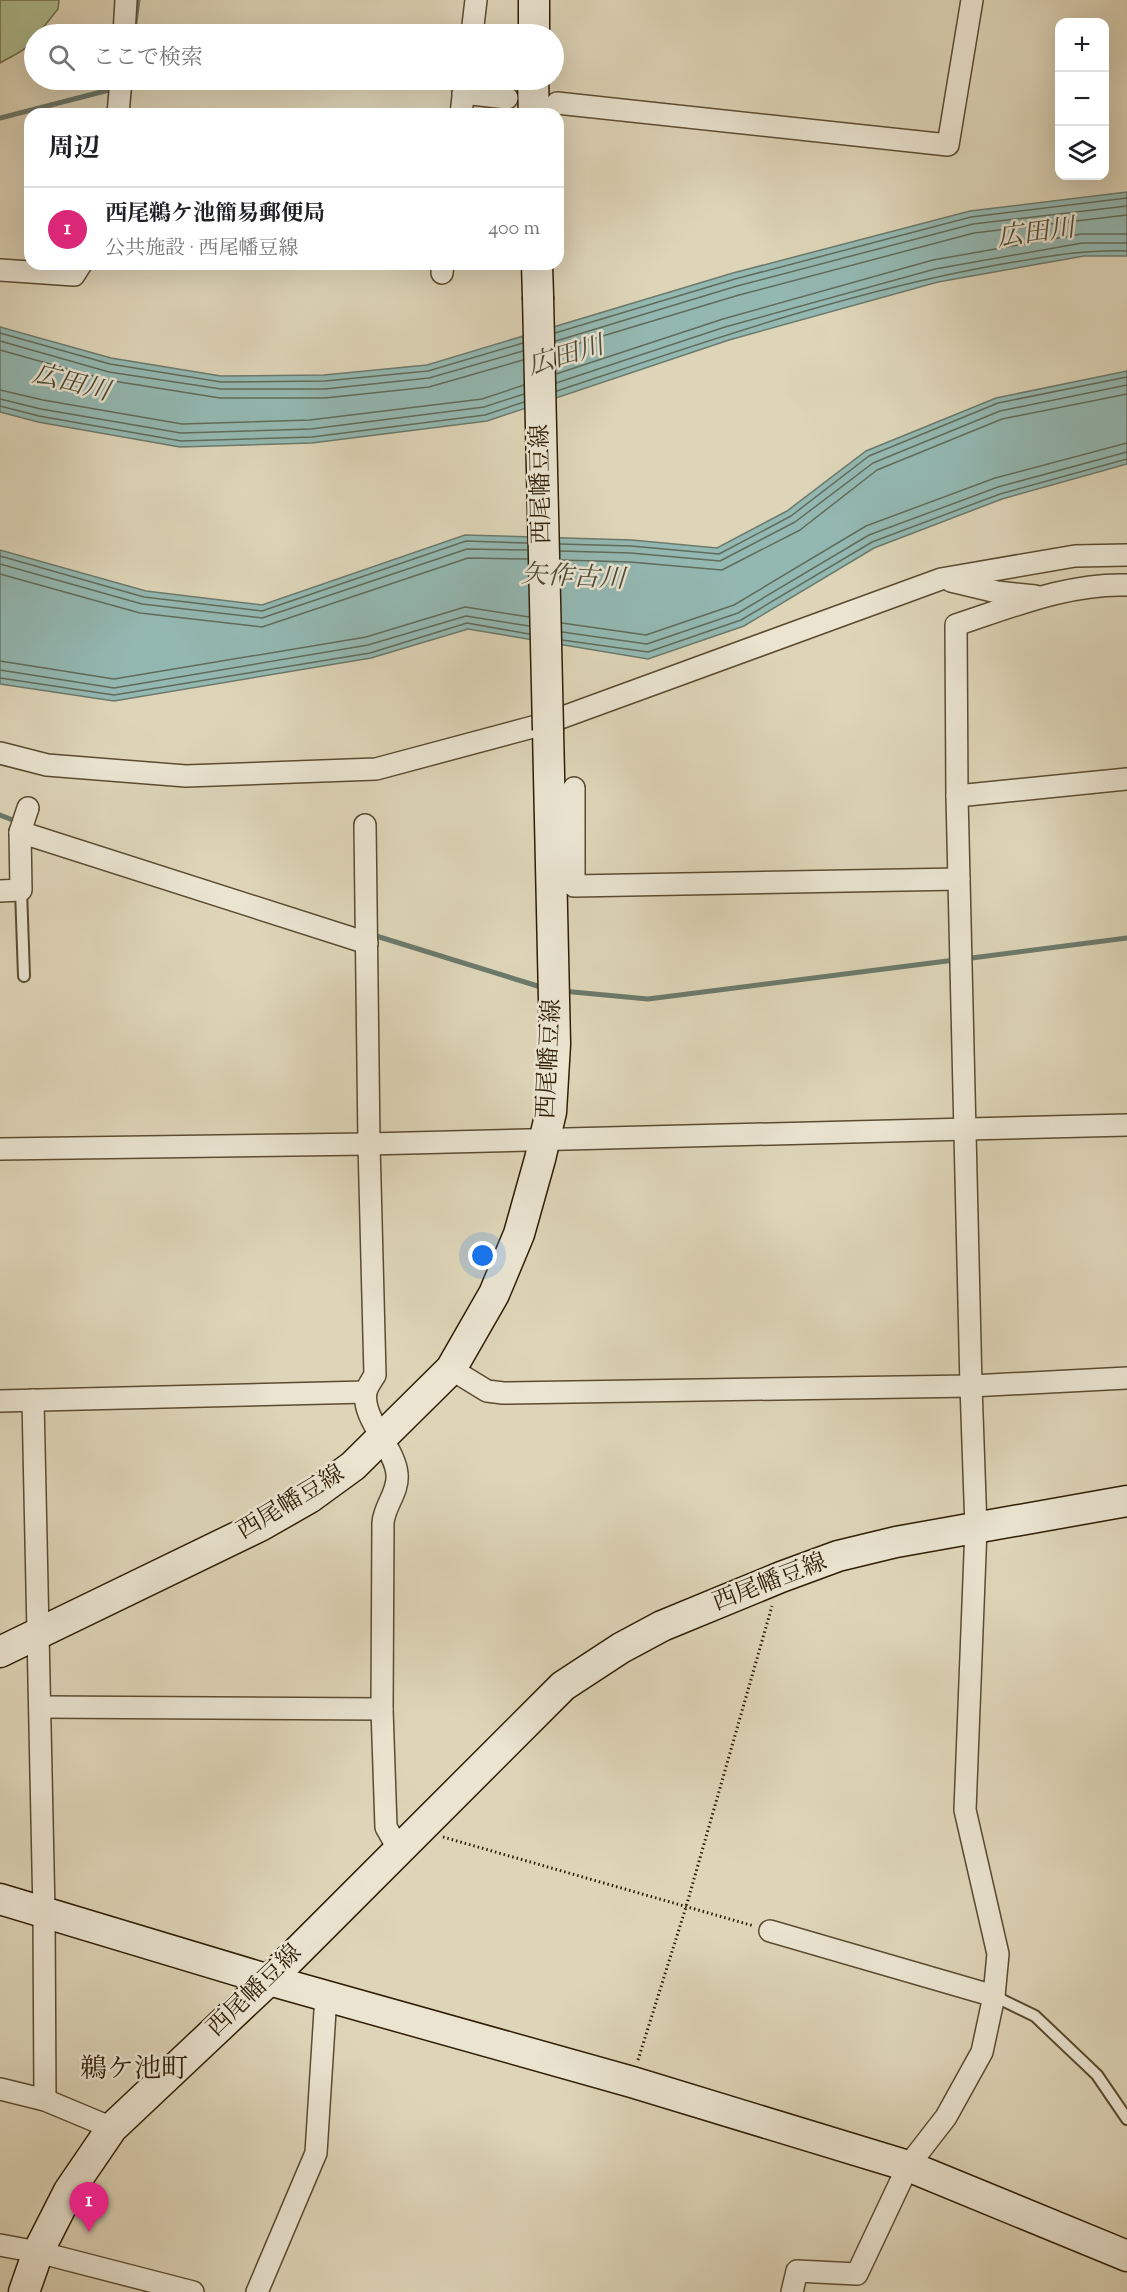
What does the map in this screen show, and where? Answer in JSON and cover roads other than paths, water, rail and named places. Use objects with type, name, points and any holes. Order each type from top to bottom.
[{"type":"main road","points":[[534,0],[534,24]]},
{"type":"main road","points":[[537,90],[545,108]]},
{"type":"main road","name":"西尾幡豆線","points":[[0,1652],[287,1511],[333,1482],[382,1438],[451,1370],[494,1294],[519,1234],[551,1112],[555,1044],[537,270]]},
{"type":"main road","name":"西尾幡豆線","points":[[24,2292],[38,2252],[69,2191],[112,2128],[268,1980],[563,1686],[621,1648],[662,1626],[838,1556],[896,1542],[1127,1501]]},
{"type":"main road","points":[[0,1899],[268,1980],[632,2082],[908,2166],[1127,2256]]},
{"type":"street","points":[[125,24],[126,0]]},
{"type":"street","points":[[472,24],[476,0]]},
{"type":"street","points":[[564,111],[948,145],[972,0]]},
{"type":"street","points":[[463,96],[507,98]]},
{"type":"street","points":[[0,270],[74,275],[77,270]]},
{"type":"street","points":[[0,753],[47,765],[186,776],[376,769],[544,724],[941,579],[1075,556],[1127,555]]},
{"type":"street","points":[[941,579],[997,592],[1042,597]]},
{"type":"street","points":[[792,2292],[797,2271],[857,2274],[908,2166],[946,2117],[982,2052],[994,1996],[998,1954],[965,1810],[976,1528],[970,1386],[957,796],[956,625],[1042,597],[1109,585],[1127,585]]},
{"type":"street","points":[[957,796],[1127,779]]},
{"type":"street","points":[[574,788],[574,886],[959,879]]},
{"type":"street","points":[[0,891],[21,890],[20,832],[28,808]]},
{"type":"street","points":[[365,825],[375,1375],[366,1392],[368,1410],[394,1461],[398,1475],[396,1487],[383,1516],[382,1709],[386,1827],[399,1850]]},
{"type":"street","points":[[20,832],[367,933]]},
{"type":"street","points":[[0,1149],[369,1143],[965,1127],[1127,1125]]},
{"type":"street","points":[[451,1370],[487,1391],[503,1393],[970,1386],[1127,1378]]},
{"type":"street","points":[[0,1401],[366,1392]]},
{"type":"street","points":[[33,1400],[44,1913],[45,2100]]},
{"type":"street","points":[[40,1707],[382,1709]]},
{"type":"street","points":[[770,1931],[994,1996]]},
{"type":"street","points":[[257,2292],[316,2153],[326,1995]]},
{"type":"street","points":[[0,2089],[45,2100],[112,2128]]},
{"type":"street","points":[[0,2246],[38,2252],[193,2292]]},
{"type":"lane","points":[[21,890],[24,976]]},
{"type":"lane","points":[[994,1996],[1035,2016],[1097,2075],[1127,2119]]},
{"type":"water","name":"広田川","points":[[1127,192],[1127,256],[1084,256],[938,282],[729,340],[487,421],[312,443],[180,447],[38,422],[0,412],[0,327],[111,358],[221,376],[324,375],[427,365],[733,273],[970,211]]},
{"type":"water","name":"矢作古川","points":[[1127,371],[1127,464],[1002,499],[874,548],[744,626],[648,659],[468,629],[371,658],[114,701],[0,684],[0,550],[146,591],[262,605],[465,535],[632,540],[717,548],[787,511],[866,451],[996,398]]},
{"type":"waterway","points":[[135,24],[138,0]]},
{"type":"waterway","points":[[39,108],[109,90]]},
{"type":"waterway","points":[[0,118],[24,112]]},
{"type":"waterway","points":[[0,815],[18,822]]},
{"type":"waterway","points":[[373,935],[544,988]]},
{"type":"waterway","points":[[964,959],[1127,938]]},
{"type":"waterway","points":[[562,991],[648,999],[955,960]]},
{"type":"place","name":"西尾鵜ケ池簡易郵便局","points":[[89,2232]]},
{"type":"district","name":"鵜ケ池町","points":[[134,2070]]}]
